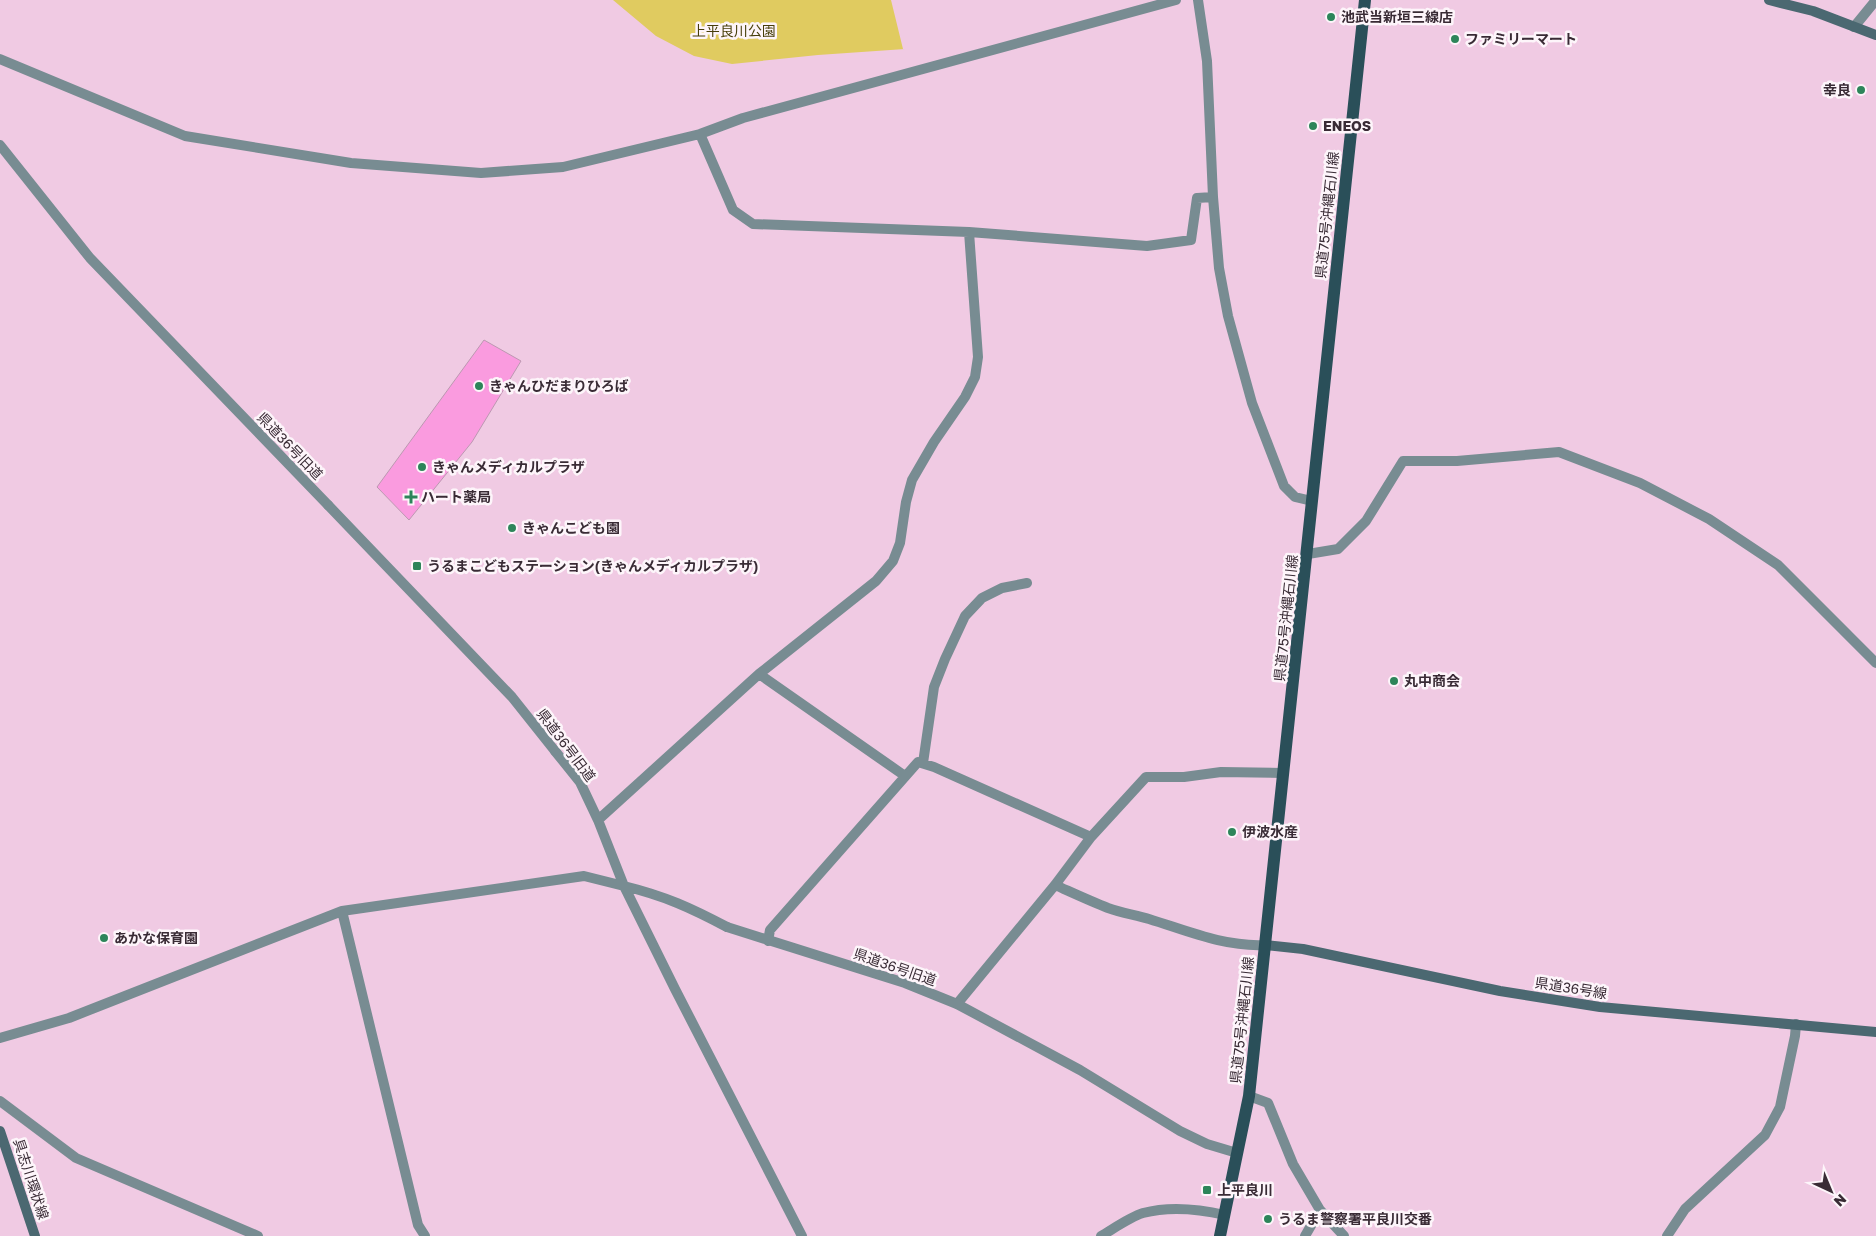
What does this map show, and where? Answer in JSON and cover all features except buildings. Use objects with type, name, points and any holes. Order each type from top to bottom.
[{"type":"main road","name":"県道75号沖縄石川線","points":[[1220,1236],[1249,1096],[1308,554],[1365,0]]},
{"type":"main road","points":[[1769,0],[1814,11],[1876,35]]},
{"type":"main road","name":"県道36号線","points":[[1265,945],[1303,949],[1500,991],[1600,1007],[1876,1032]]},
{"type":"main road","name":"具志川環状線","points":[[0,1131],[35,1236]]},
{"type":"street","points":[[0,59],[185,136],[351,163],[481,173],[554,168],[700,134],[744,118],[1176,0]]},
{"type":"street","points":[[1198,0],[1207,61],[1218,268],[1228,316],[1252,403],[1284,486],[1295,497],[1312,501]]},
{"type":"street","points":[[1854,27],[1876,0]]},
{"type":"street","points":[[700,134],[734,210],[752,224],[969,232],[1147,246],[1191,240],[1197,198],[1213,197]]},
{"type":"street","name":"県道36号旧道","points":[[0,145],[90,258],[512,698],[580,782],[598,820],[624,886],[654,893],[689,907],[727,928],[905,983],[956,1004],[1080,1070],[1180,1131],[1207,1144],[1237,1153]]},
{"type":"street","points":[[598,820],[759,674],[876,581],[893,561],[900,543],[906,502],[912,480],[975,377],[978,357],[969,232]]},
{"type":"street","points":[[1308,554],[1338,549],[1366,521],[1402,461],[1457,461],[1559,452],[1640,482],[1709,519],[1778,565],[1876,663]]},
{"type":"street","points":[[923,763],[934,687],[944,659],[965,616],[982,598],[1002,588],[1027,583]]},
{"type":"street","points":[[759,674],[905,776]]},
{"type":"street","points":[[768,941],[770,930],[918,762],[1091,837]]},
{"type":"street","points":[[956,1004],[1055,885],[1091,837],[1146,777],[1184,777],[1221,772],[1284,773]]},
{"type":"street","points":[[0,1038],[69,1018],[342,911],[584,876],[624,886],[675,990],[802,1236]]},
{"type":"street","points":[[1055,885],[1110,908],[1148,918],[1199,936],[1247,946],[1265,945]]},
{"type":"street","points":[[342,911],[418,1225],[425,1236]]},
{"type":"street","points":[[1667,1236],[1686,1209],[1765,1135],[1780,1107],[1796,1024]]},
{"type":"street","points":[[1249,1096],[1268,1103],[1293,1164],[1320,1210],[1344,1236]]},
{"type":"street","points":[[0,1101],[76,1158],[258,1236]]},
{"type":"street","points":[[1101,1236],[1141,1214],[1174,1209],[1204,1211],[1225,1215]]},
{"type":"street","points":[[1305,1236],[1320,1210]]},
{"type":"green space","name":"上平良川公園","points":[[613,0],[891,0],[903,49],[905,49],[818,55],[732,64],[694,56],[656,36]]},
{"type":"place","name":"池武当新垣三線店","points":[[1331,17]]},
{"type":"place","name":"ファミリーマート","points":[[1455,39]]},
{"type":"place","name":"幸良","points":[[1861,90]]},
{"type":"place","name":"ENEOS","points":[[1313,126]]},
{"type":"place","name":"きゃんひだまりひろば","points":[[479,386]]},
{"type":"place","name":"きゃんメディカルプラザ","points":[[422,467]]},
{"type":"place","name":"ハート薬局","points":[[411,497]]},
{"type":"place","name":"きゃんこども園","points":[[512,528]]},
{"type":"place","name":"うるまこどもステーション(きゃんメディカルプラザ)","points":[[417,566]]},
{"type":"place","name":"丸中商会","points":[[1394,681]]},
{"type":"place","name":"伊波水産","points":[[1232,832]]},
{"type":"place","name":"あかな保育園","points":[[104,938]]},
{"type":"place","name":"上平良川","points":[[1207,1190]]},
{"type":"place","name":"うるま警察署平良川交番","points":[[1268,1219]]}]
